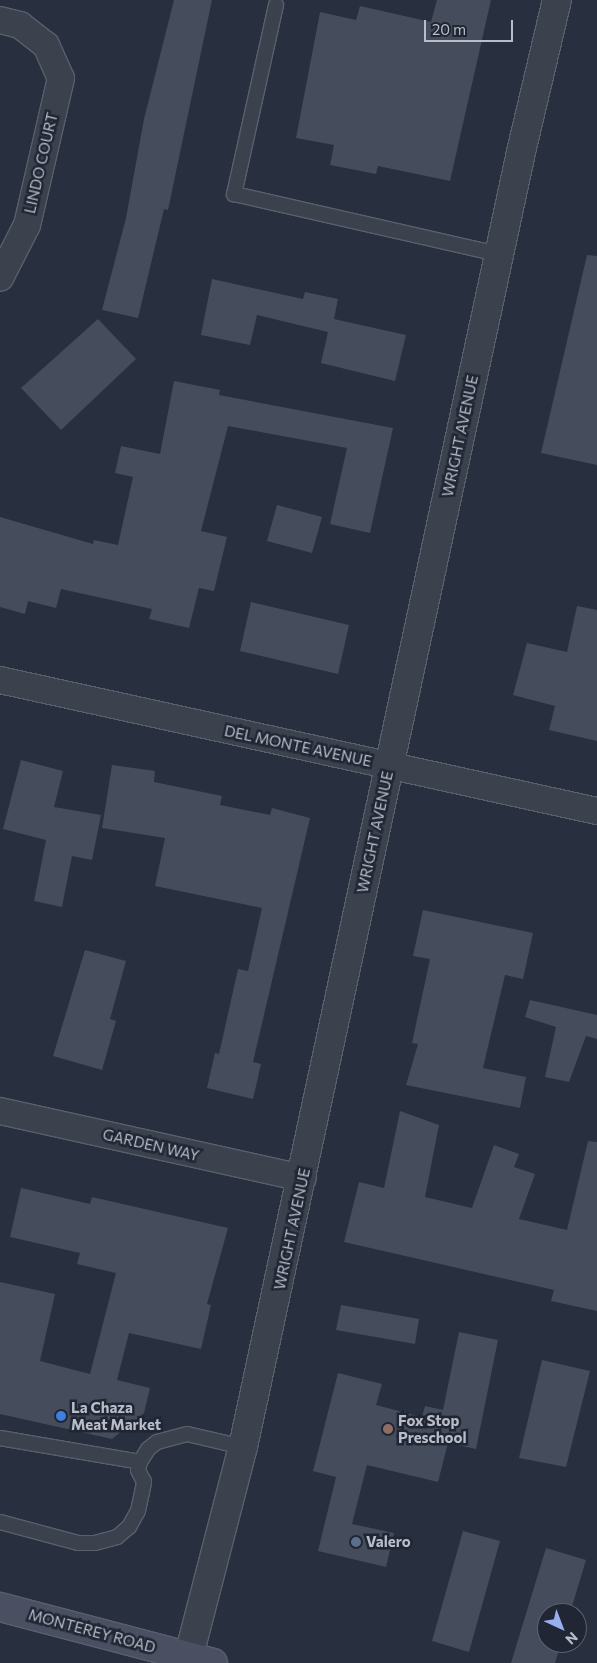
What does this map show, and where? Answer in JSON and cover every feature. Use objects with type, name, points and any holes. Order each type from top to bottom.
[{"type":"main road","name":"MONTEREY ROAD","points":[[0,1607],[196,1661]]},
{"type":"street","name":"WRIGHT AVENUE","points":[[196,1661],[303,1178],[499,254],[557,0]]},
{"type":"street","name":"LINDO COURT","points":[[0,20],[20,25],[46,45],[61,78],[27,224],[0,278]]},
{"type":"street","name":"DEL MONTE AVENUE","points":[[0,680],[597,811]]},
{"type":"street","name":"GARDEN WAY","points":[[0,1110],[303,1178]]},
{"type":"lane","points":[[276,5],[234,194],[499,254]]},
{"type":"lane","points":[[0,1522],[78,1543],[95,1543],[117,1536],[129,1527],[138,1511],[144,1482],[138,1470],[140,1462],[148,1449],[158,1442],[187,1434],[243,1446]]},
{"type":"lane","points":[[0,1438],[140,1462]]},
{"type":"building","points":[[174,0],[212,0],[168,210],[164,209],[138,318],[102,310],[126,218],[144,119]]},
{"type":"building","points":[[437,0],[491,0],[450,181],[378,166],[376,174],[330,165],[334,145],[296,138],[320,12],[356,20],[360,6],[431,22]]},
{"type":"building","points":[[587,255],[597,256],[597,465],[541,453]]},
{"type":"building","points":[[212,279],[303,299],[305,292],[338,299],[334,319],[406,335],[395,381],[321,363],[328,332],[257,315],[250,345],[201,335]]},
{"type":"building","points":[[98,319],[136,359],[61,430],[21,388]]},
{"type":"building","points":[[174,381],[220,390],[219,395],[393,428],[370,533],[330,524],[347,448],[228,426],[201,531],[227,537],[214,591],[199,588],[189,628],[149,619],[152,609],[61,589],[56,608],[28,601],[25,614],[0,607],[0,517],[93,544],[94,540],[118,545],[133,477],[115,473],[121,446],[160,454]]},
{"type":"building","points":[[277,505],[322,517],[312,553],[267,541]]},
{"type":"building","points":[[251,602],[349,625],[338,674],[240,651]]},
{"type":"building","points":[[577,606],[597,610],[597,741],[549,730],[555,706],[513,695],[527,643],[567,652]]},
{"type":"building","points":[[21,760],[63,771],[54,807],[101,815],[92,860],[72,856],[62,907],[34,901],[46,840],[3,829]]},
{"type":"building","points":[[112,765],[155,771],[154,782],[222,796],[220,805],[270,815],[272,808],[310,818],[253,1062],[261,1064],[253,1099],[207,1088],[215,1053],[219,1054],[238,969],[248,971],[262,908],[155,886],[165,838],[102,828]]},
{"type":"building","points":[[423,910],[533,933],[523,979],[505,975],[483,1068],[526,1077],[520,1108],[406,1085],[418,1044],[412,1043],[430,959],[413,956]]},
{"type":"building","points":[[85,950],[126,961],[110,1019],[116,1021],[102,1070],[53,1056]]},
{"type":"building","points":[[530,1000],[597,1015],[597,1039],[586,1036],[569,1082],[545,1077],[556,1027],[525,1017]]},
{"type":"building","points":[[400,1111],[439,1125],[425,1197],[472,1208],[494,1145],[519,1154],[514,1167],[535,1174],[519,1219],[567,1230],[588,1141],[597,1142],[597,1311],[551,1301],[554,1290],[344,1242],[359,1182],[384,1188]]},
{"type":"building","points":[[21,1188],[90,1204],[92,1197],[228,1228],[207,1304],[211,1305],[201,1349],[129,1333],[117,1380],[150,1388],[144,1413],[112,1439],[0,1414],[0,1282],[55,1294],[40,1361],[90,1374],[116,1273],[77,1264],[80,1253],[10,1237]]},
{"type":"building","points":[[341,1305],[419,1319],[415,1344],[336,1330]]},
{"type":"building","points":[[459,1332],[498,1340],[476,1449],[448,1443],[438,1482],[367,1465],[352,1524],[394,1533],[386,1567],[318,1551],[336,1477],[313,1471],[338,1373],[382,1384],[376,1405],[422,1417],[425,1406],[443,1410]]},
{"type":"building","points":[[542,1360],[590,1371],[566,1467],[519,1458]]},
{"type":"building","points":[[463,1531],[500,1541],[469,1652],[432,1641]]},
{"type":"building","points":[[546,1548],[586,1560],[573,1603],[537,1603],[537,1653],[558,1653],[555,1663],[511,1663]]},
{"type":"place","name":"La Chaza Meat Market","points":[[61,1416]]},
{"type":"place","name":"Fox Stop Preschool","points":[[388,1429]]},
{"type":"place","name":"Valero","points":[[356,1542]]}]
